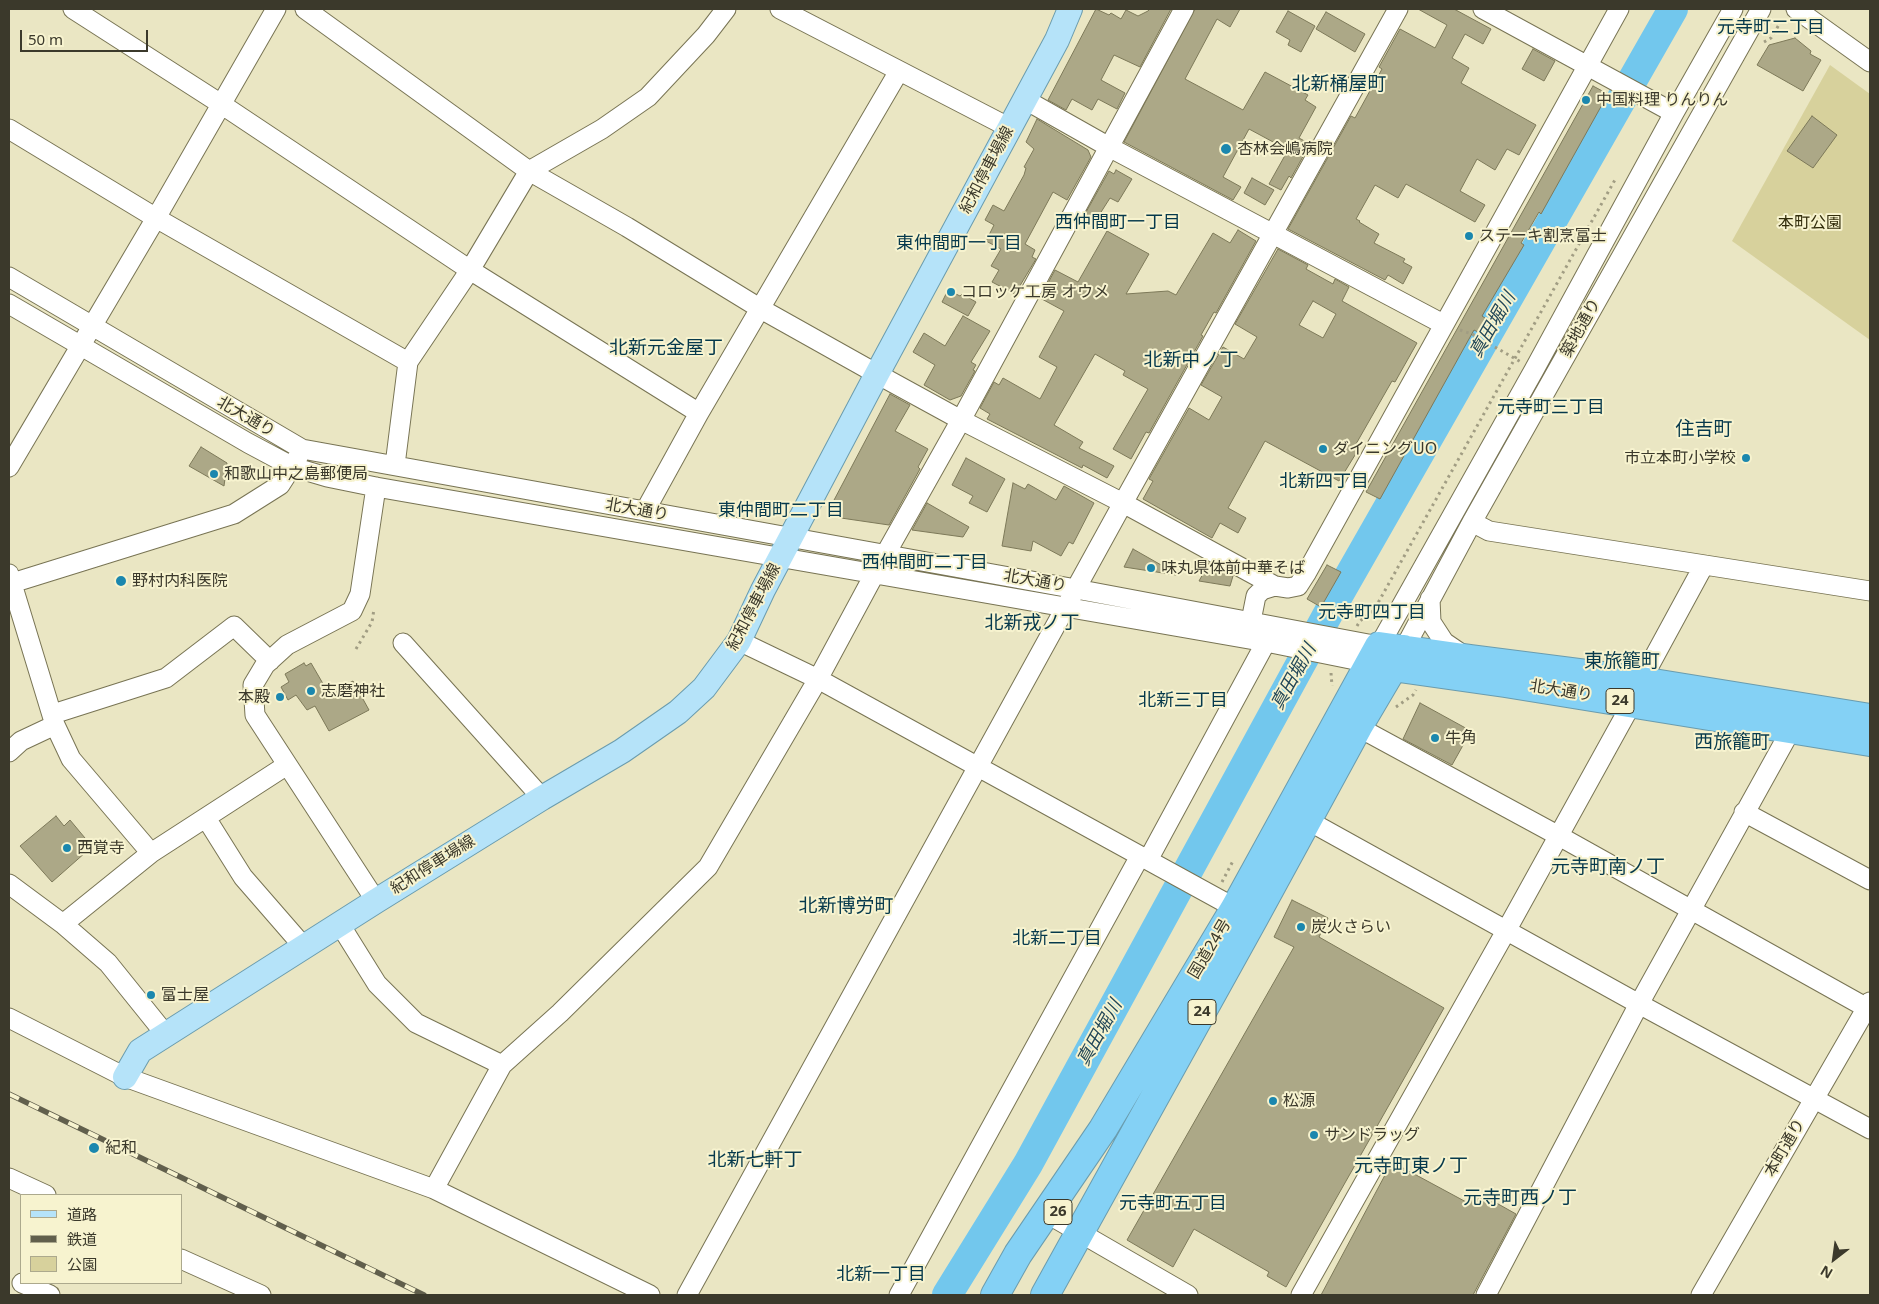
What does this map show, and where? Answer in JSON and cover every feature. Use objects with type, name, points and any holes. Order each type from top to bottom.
[{"type":"highway","name":"北大通り","points":[[1387,656],[1471,659],[1637,692],[1792,728],[1870,742]]},
{"type":"highway","name":"北大通り","points":[[1387,656],[1637,692],[1870,718]]},
{"type":"highway","name":"国道24号","points":[[995,1295],[1018,1254],[1051,1215],[1103,1130],[1244,913],[1307,820],[1358,727],[1387,656]]},
{"type":"highway","name":"国道24号","points":[[1045,1295],[1080,1232],[1244,913],[1387,656]]},
{"type":"highway","name":"26","points":[[1014,1295],[1051,1215]]},
{"type":"main road","name":"紀和停車場線","points":[[125,1077],[140,1051],[302,946],[622,751],[678,712],[704,688],[739,641],[877,374],[1057,40],[1070,9]]},
{"type":"street","points":[[73,9],[221,104],[470,270],[699,413]]},
{"type":"street","points":[[9,467],[156,218],[276,9]]},
{"type":"street","points":[[306,9],[530,171],[761,308],[961,420],[1123,503],[1275,586],[1288,588],[1298,586],[1307,572],[1619,9]]},
{"type":"street","points":[[395,466],[408,362],[470,270],[530,171],[602,129],[648,98],[706,36],[726,9]]},
{"type":"street","points":[[780,9],[1010,128]]},
{"type":"street","points":[[885,555],[961,420],[1184,9]]},
{"type":"street","points":[[687,1295],[1123,503],[1398,9]]},
{"type":"street","points":[[1483,9],[1674,113]]},
{"type":"street","name":"築地通り","points":[[1387,656],[1534,370],[1733,9]]},
{"type":"street","name":"築地通り","points":[[1387,656],[1430,598],[1761,9]]},
{"type":"street","points":[[1790,12],[1870,62]]},
{"type":"street","points":[[645,511],[699,413],[899,71]]},
{"type":"street","points":[[1024,100],[1443,324]]},
{"type":"street","points":[[9,129],[156,218],[408,362]]},
{"type":"street","name":"北大通り","points":[[9,277],[302,449],[645,511],[786,548],[874,574],[1266,642],[1325,654],[1387,656]]},
{"type":"street","name":"北大通り","points":[[9,304],[248,443],[293,467],[327,477],[376,487],[786,548],[885,555],[1336,637],[1387,656]]},
{"type":"street","points":[[150,853],[71,760],[54,720],[10,580],[234,514],[280,485],[293,467],[302,449]]},
{"type":"street","points":[[376,487],[360,594],[352,611],[287,645],[265,665],[253,685],[255,715],[376,900]]},
{"type":"street","points":[[1472,522],[1489,531],[1870,591]]},
{"type":"street","points":[[1301,1295],[1559,836],[1704,565]]},
{"type":"street","points":[[434,1189],[502,1065],[560,1013],[708,867],[818,679],[874,574]]},
{"type":"street","points":[[1251,621],[1256,596],[1262,590],[1275,586]]},
{"type":"street","points":[[1430,598],[1431,622],[1443,641],[1471,659]]},
{"type":"street","points":[[9,752],[21,741],[54,720],[166,678],[234,626],[270,661]]},
{"type":"street","points":[[739,641],[818,679],[1244,913]]},
{"type":"street","points":[[899,1295],[1266,642]]},
{"type":"street","points":[[402,643],[542,798]]},
{"type":"street","points":[[1358,727],[1868,1005]]},
{"type":"street","points":[[1486,1295],[1639,1004],[1792,728]]},
{"type":"street","points":[[63,924],[150,853],[287,765]]},
{"type":"street","points":[[1744,812],[1870,880]]},
{"type":"street","points":[[206,818],[243,877],[302,946]]},
{"type":"street","points":[[1307,820],[1639,1004],[1870,1129]]},
{"type":"street","points":[[12,891],[63,924],[108,963],[166,1035]]},
{"type":"street","points":[[340,923],[377,984],[416,1023],[502,1065]]},
{"type":"street","name":"本町通り","points":[[1701,1295],[1868,1005]]},
{"type":"street","points":[[9,1018],[125,1077],[434,1189],[650,1295]]},
{"type":"street","points":[[9,1178],[44,1194]]},
{"type":"street","points":[[1051,1215],[1180,1293]]},
{"type":"street","points":[[182,1259],[261,1295]]},
{"type":"street","points":[[24,1284],[50,1295]]},
{"type":"path","points":[[1771,38],[1790,12]]},
{"type":"path","points":[[1472,334],[1534,370]]},
{"type":"green space","name":"本町公園","points":[[1830,65],[1870,94],[1870,340],[1732,241]]},
{"type":"building","points":[[1096,9],[1109,15],[1111,13],[1121,19],[1126,10],[1138,16],[1150,9],[1171,9],[1140,67],[1114,55],[1101,80],[1125,93],[1117,109],[1098,99],[1092,110],[1072,99],[1066,110],[1048,100]]},
{"type":"building","points":[[1195,9],[1240,9],[1230,27],[1217,19],[1185,79],[1243,110],[1265,72],[1308,95],[1305,100],[1316,107],[1299,138],[1310,144],[1291,178],[1289,176],[1281,190],[1269,184],[1288,150],[1249,129],[1223,177],[1241,187],[1233,200],[1124,142]]},
{"type":"building","points":[[1418,9],[1454,9],[1491,29],[1483,44],[1465,34],[1452,58],[1469,68],[1461,83],[1536,125],[1519,155],[1507,149],[1495,170],[1477,159],[1460,191],[1485,205],[1475,222],[1406,184],[1398,198],[1375,185],[1356,219],[1379,234],[1374,243],[1405,259],[1403,262],[1412,267],[1403,284],[1388,275],[1385,280],[1288,229],[1351,116],[1355,118],[1382,69],[1379,67],[1400,29],[1435,48],[1447,25]]},
{"type":"building","points":[[1288,11],[1315,26],[1301,52],[1288,45],[1290,40],[1276,32]]},
{"type":"building","points":[[1326,12],[1365,34],[1355,52],[1316,29]]},
{"type":"building","points":[[1795,38],[1811,51],[1810,54],[1821,60],[1803,91],[1757,65],[1769,45]]},
{"type":"building","points":[[1533,49],[1555,61],[1544,81],[1522,69]]},
{"type":"building","points":[[1593,86],[1608,94],[1541,214],[1539,212],[1521,243],[1524,245],[1482,316],[1485,318],[1478,332],[1474,330],[1380,499],[1366,492]]},
{"type":"building","points":[[1812,116],[1837,135],[1813,168],[1787,151]]},
{"type":"building","points":[[1037,119],[1088,150],[1091,157],[1067,200],[1053,192],[1025,244],[1035,250],[1032,257],[1036,259],[1015,294],[992,282],[999,270],[991,266],[1001,249],[986,241],[994,225],[985,220],[993,205],[1004,211],[1024,175],[1026,168],[1024,167],[1034,149],[1026,142]]},
{"type":"building","points":[[1116,170],[1132,179],[1118,202],[1110,198],[1096,220],[1085,214],[1109,171],[1114,174]]},
{"type":"building","points":[[1252,178],[1274,190],[1265,205],[1244,193]]},
{"type":"building","points":[[1238,230],[1256,241],[1216,313],[1214,312],[1201,335],[1203,336],[1149,433],[1146,432],[1131,459],[1113,449],[1148,389],[1123,375],[1125,371],[1095,354],[1054,425],[1083,442],[1079,448],[1114,466],[1107,478],[1083,465],[1082,468],[987,419],[990,414],[980,408],[994,382],[999,385],[1003,378],[1040,399],[1057,367],[1039,357],[1064,311],[1040,298],[1055,270],[1078,282],[1107,231],[1149,254],[1126,294],[1168,291],[1176,295],[1213,233],[1230,243]]},
{"type":"building","points":[[1278,249],[1308,265],[1306,269],[1333,284],[1335,279],[1349,287],[1342,301],[1417,343],[1395,382],[1392,381],[1356,444],[1360,447],[1339,481],[1265,441],[1228,508],[1246,518],[1238,533],[1220,523],[1212,538],[1143,499],[1153,481],[1149,479],[1189,408],[1209,420],[1222,397],[1201,385],[1223,347],[1244,359],[1257,337],[1235,324]],"holes":[[[1313,301],[1336,314],[1323,338],[1299,325]]]},
{"type":"building","points":[[948,290],[960,296],[962,294],[976,302],[968,316],[942,302]]},
{"type":"building","points":[[963,316],[990,331],[971,362],[976,365],[973,370],[975,371],[961,396],[950,400],[924,385],[935,365],[913,352],[924,333],[945,346]]},
{"type":"building","points":[[890,394],[910,405],[895,431],[928,449],[918,467],[920,469],[889,525],[841,518],[833,502]]},
{"type":"building","name":"和歌山中之島郵便局","points":[[201,447],[227,463],[224,486],[189,466]]},
{"type":"building","points":[[966,458],[1005,479],[987,512],[969,503],[973,496],[952,485]]},
{"type":"building","points":[[1013,483],[1025,489],[1028,484],[1056,500],[1064,486],[1094,503],[1073,544],[1069,542],[1061,556],[1033,541],[1031,551],[1002,546]]},
{"type":"building","points":[[927,503],[969,527],[963,537],[912,530]]},
{"type":"building","points":[[1133,549],[1177,574],[1124,567]]},
{"type":"building","points":[[1209,563],[1233,576],[1230,586],[1199,581]]},
{"type":"building","points":[[1327,565],[1341,572],[1321,607],[1307,599]]},
{"type":"building","points":[[304,663],[306,666],[311,663],[329,694],[353,681],[369,710],[329,731],[315,706],[307,710],[296,695],[288,700],[281,687],[289,682],[285,674]]},
{"type":"building","name":"牛角","points":[[1420,703],[1471,731],[1452,765],[1403,739]]},
{"type":"building","points":[[56,816],[64,826],[70,820],[85,838],[79,843],[86,852],[52,882],[20,846]]},
{"type":"building","points":[[1292,900],[1328,918],[1319,937],[1444,1008],[1286,1287],[1267,1276],[1269,1272],[1194,1229],[1173,1267],[1127,1240],[1294,947],[1274,937]]},
{"type":"building","points":[[1392,1162],[1468,1203],[1475,1191],[1516,1214],[1473,1295],[1321,1295]]},
{"type":"waterway","name":"真田堀川","points":[[947,1295],[1028,1164],[1335,601],[1673,9]]},
{"type":"railway","points":[[9,1094],[424,1295]]},
{"type":"place","name":"中国料理 りんりん","points":[[1586,100]]},
{"type":"place","name":"杏林会嶋病院","points":[[1226,149]]},
{"type":"place","name":"ステーキ割烹富士","points":[[1469,236]]},
{"type":"place","name":"コロッケ工房 オウメ","points":[[951,292]]},
{"type":"place","name":"ダイニングUO","points":[[1323,449]]},
{"type":"place","name":"市立本町小学校","points":[[1746,458]]},
{"type":"place","name":"和歌山中之島郵便局","points":[[214,474]]},
{"type":"place","name":"味丸県体前中華そば","points":[[1151,568]]},
{"type":"place","name":"野村内科医院","points":[[121,581]]},
{"type":"place","name":"志磨神社","points":[[311,691]]},
{"type":"place","name":"本殿","points":[[280,697]]},
{"type":"place","name":"牛角","points":[[1435,738]]},
{"type":"place","name":"西覚寺","points":[[67,848]]},
{"type":"place","name":"炭火さらい","points":[[1301,927]]},
{"type":"place","name":"富士屋","points":[[151,995]]},
{"type":"place","name":"松源","points":[[1273,1101]]},
{"type":"place","name":"サンドラッグ","points":[[1314,1135]]},
{"type":"place","name":"紀和","points":[[94,1148]]},
{"type":"district","name":"元寺町二丁目","points":[[1771,28]]},
{"type":"district","name":"北新桶屋町","points":[[1339,85]]},
{"type":"district","name":"西仲間町一丁目","points":[[1118,223]]},
{"type":"district","name":"東仲間町一丁目","points":[[959,244]]},
{"type":"district","name":"北新元金屋丁","points":[[666,349]]},
{"type":"district","name":"北新中ノ丁","points":[[1191,361]]},
{"type":"district","name":"元寺町三丁目","points":[[1551,408]]},
{"type":"district","name":"住吉町","points":[[1704,430]]},
{"type":"district","name":"北新四丁目","points":[[1324,482]]},
{"type":"district","name":"東仲間町二丁目","points":[[781,511]]},
{"type":"district","name":"西仲間町二丁目","points":[[925,563]]},
{"type":"district","name":"元寺町四丁目","points":[[1372,613]]},
{"type":"district","name":"北新戎ノ丁","points":[[1032,624]]},
{"type":"district","name":"東旅籠町","points":[[1622,662]]},
{"type":"district","name":"北新三丁目","points":[[1183,701]]},
{"type":"district","name":"西旅籠町","points":[[1732,743]]},
{"type":"district","name":"元寺町南ノ丁","points":[[1608,868]]},
{"type":"district","name":"北新博労町","points":[[846,907]]},
{"type":"district","name":"北新二丁目","points":[[1057,939]]},
{"type":"district","name":"北新七軒丁","points":[[755,1161]]},
{"type":"district","name":"元寺町東ノ丁","points":[[1411,1167]]},
{"type":"district","name":"元寺町西ノ丁","points":[[1520,1199]]},
{"type":"district","name":"元寺町五丁目","points":[[1173,1204]]},
{"type":"district","name":"北新一丁目","points":[[881,1275]]}]
